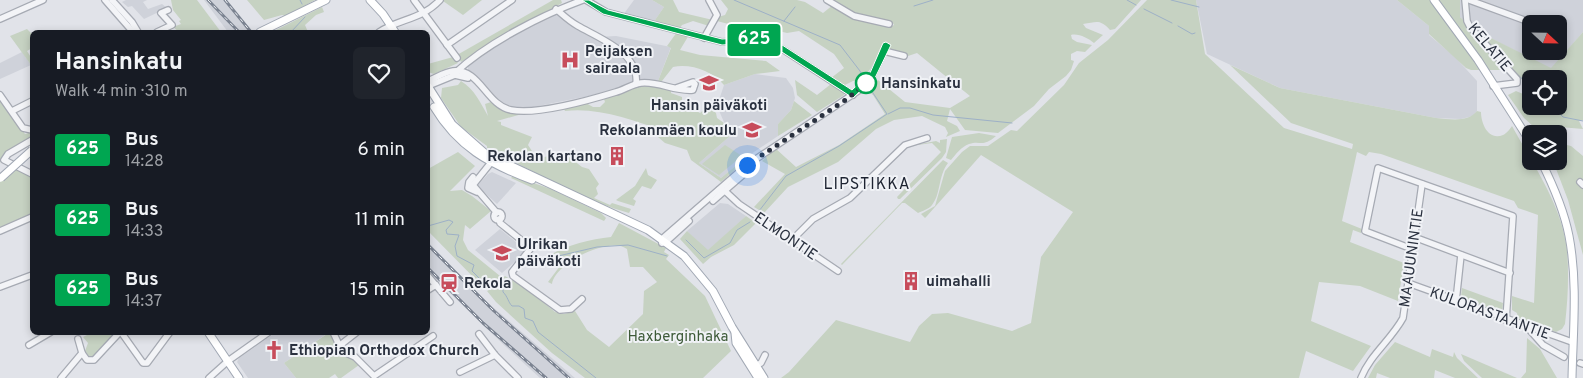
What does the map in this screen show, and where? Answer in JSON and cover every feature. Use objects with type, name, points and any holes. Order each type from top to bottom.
[{"type":"main road","points":[[264,30],[326,0]]},
{"type":"main road","points":[[370,0],[395,28]]},
{"type":"main road","points":[[376,0],[395,28]]},
{"type":"main road","points":[[1434,0],[1522,130]]},
{"type":"main road","points":[[430,90],[451,126],[491,161]]},
{"type":"main road","points":[[430,98],[450,133],[467,149],[517,176],[556,188],[620,218],[642,226],[664,241],[698,272],[711,289],[735,333],[736,343],[764,378]]},
{"type":"main road","points":[[0,179],[30,152]]},
{"type":"main road","points":[[1545,170],[1557,198],[1571,247],[1573,275],[1572,378]]},
{"type":"main road","points":[[210,335],[239,378]]},
{"type":"main road","points":[[754,365],[758,378]]},
{"type":"street","points":[[0,19],[44,0]]},
{"type":"street","points":[[414,0],[457,58]]},
{"type":"street","points":[[395,28],[426,15],[440,0]]},
{"type":"street","points":[[447,45],[512,0]]},
{"type":"street","points":[[430,85],[457,73],[476,56],[556,9],[584,0],[606,12],[704,38],[722,42],[757,40],[774,43],[853,95]]},
{"type":"street","points":[[704,38],[717,15],[709,0]]},
{"type":"street","points":[[827,0],[854,16],[890,24]]},
{"type":"street","name":"KELATIE","points":[[1465,0],[1466,21],[1517,79],[1517,83],[1491,83]]},
{"type":"street","points":[[1469,0],[1522,20]]},
{"type":"street","points":[[112,1],[132,30]]},
{"type":"street","points":[[112,1],[132,22],[137,30]]},
{"type":"street","points":[[556,9],[571,23],[605,38],[616,46],[632,66],[636,74],[636,84]]},
{"type":"street","points":[[161,30],[172,25],[161,13],[168,10]]},
{"type":"street","points":[[664,241],[742,176],[753,162],[780,142],[853,95],[873,74],[884,51],[904,56]]},
{"type":"street","points":[[430,80],[457,73],[477,81],[499,106],[516,111],[601,96],[636,84],[652,82],[676,88]]},
{"type":"street","points":[[0,95],[23,128],[30,130]]},
{"type":"street","points":[[12,111],[30,102]]},
{"type":"street","points":[[792,240],[813,219],[850,198],[905,145],[927,138]]},
{"type":"street","points":[[30,141],[8,154],[4,160],[7,164],[30,173]]},
{"type":"street","points":[[491,161],[468,185],[470,191],[477,192],[493,206],[500,223],[531,248],[513,271],[513,276],[560,310],[571,308],[582,299]]},
{"type":"street","points":[[1412,249],[1365,232],[1378,168],[1513,216],[1506,320]]},
{"type":"street","name":"MAAUUNINTIE","points":[[1361,378],[1365,366],[1401,322],[1422,184]]},
{"type":"street","name":"ELMONTIE","points":[[722,192],[838,271]]},
{"type":"street","points":[[0,231],[30,218]]},
{"type":"street","points":[[1414,238],[1510,272]]},
{"type":"street","points":[[1456,301],[1461,255]]},
{"type":"street","points":[[0,287],[30,276]]},
{"type":"street","points":[[430,278],[450,302]]},
{"type":"street","name":"KULORASTAANTIE","points":[[1408,283],[1506,320],[1572,342]]},
{"type":"street","points":[[430,289],[436,285]]},
{"type":"street","points":[[1527,327],[1533,337],[1540,343],[1564,357]]},
{"type":"street","points":[[479,334],[518,378]]},
{"type":"street","points":[[29,345],[46,335]]},
{"type":"street","points":[[76,335],[82,353],[87,360],[94,360],[121,335]]},
{"type":"street","points":[[123,335],[143,363],[146,363],[168,335]]},
{"type":"street","points":[[209,378],[228,361],[265,335]]},
{"type":"street","points":[[334,335],[344,352],[355,357],[374,377],[433,336]]},
{"type":"street","points":[[339,346],[354,335]]},
{"type":"street","points":[[61,378],[82,353]]},
{"type":"street","points":[[460,372],[495,354]]},
{"type":"shaded area","points":[[126,0],[147,0],[143,2],[148,9],[162,4],[167,8],[144,19],[132,6],[128,7],[122,2]]},
{"type":"shaded area","points":[[204,0],[227,0],[251,30],[226,30]]},
{"type":"shaded area","points":[[634,0],[652,0],[664,7],[653,23],[623,15]]},
{"type":"shaded area","points":[[1196,0],[1397,0],[1429,26],[1429,35],[1455,57],[1477,81],[1477,111],[1473,116],[1461,119],[1436,118],[1280,88],[1207,54]]},
{"type":"shaded area","points":[[1460,0],[1583,0],[1583,32],[1568,49],[1568,15],[1522,15],[1522,54],[1475,30],[1460,17]]},
{"type":"shaded area","name":"Peijaksen sairaala","points":[[553,12],[598,37],[616,36],[671,47],[658,81],[639,81],[619,90],[523,109],[512,109],[501,105],[483,83],[468,72],[468,63]]},
{"type":"shaded area","points":[[22,52],[30,65],[0,79],[0,63]]},
{"type":"shaded area","points":[[1533,60],[1559,60],[1551,69]]},
{"type":"shaded area","name":"Rekolanmäen koulu","points":[[755,74],[786,78],[793,88],[795,98],[791,110],[778,124],[778,136],[745,158],[721,178],[699,163],[730,136],[717,106],[724,85]]},
{"type":"shaded area","points":[[492,172],[516,183],[497,204],[477,186]]},
{"type":"shaded area","points":[[720,203],[728,204],[746,216],[708,251],[687,231]]},
{"type":"shaded area","name":"Ulrikan päiväkoti","points":[[500,229],[527,251],[502,273],[475,250]]},
{"type":"shaded area","points":[[430,244],[487,302],[575,378],[540,378],[430,274]]},
{"type":"shaded area","points":[[272,335],[325,335],[284,363],[296,378],[248,378],[237,362],[239,358]]},
{"type":"green space","points":[[171,0],[197,0],[220,30],[177,30],[173,27],[181,24],[179,21],[181,20],[173,10]]},
{"type":"green space","points":[[247,0],[315,0],[286,16],[282,15],[264,20]]},
{"type":"green space","points":[[444,0],[482,0],[463,15]]},
{"type":"green space","points":[[553,0],[561,0],[562,3],[461,62],[457,55]]},
{"type":"green space","points":[[652,0],[673,0],[679,12],[713,20],[709,26],[693,21],[682,25],[679,29],[653,23],[664,7]]},
{"type":"green space","points":[[721,0],[797,0],[805,2],[823,13],[833,5],[854,17],[893,26],[894,24],[855,14],[833,0],[1141,0],[1115,29],[1110,30],[1104,24],[1098,22],[1083,24],[1086,28],[1103,35],[1094,43],[1083,36],[1071,35],[1072,39],[1077,42],[1092,45],[1085,52],[1077,51],[1071,54],[1071,60],[1074,61],[1071,70],[1066,76],[1049,89],[1034,106],[998,133],[965,130],[950,109],[947,121],[957,126],[960,131],[946,137],[948,133],[945,127],[922,116],[894,120],[876,129],[838,162],[788,187],[764,213],[754,207],[785,174],[762,161],[775,148],[796,167],[839,145],[885,114],[873,95],[866,90],[878,80],[905,102],[950,108],[970,96],[917,53],[908,56],[889,50],[888,44],[885,43],[871,68],[861,81],[853,81],[843,86],[831,78],[844,68],[834,54],[799,31],[787,33],[771,29],[755,31],[717,21],[718,17],[725,15],[728,9]]},
{"type":"green space","points":[[1147,0],[1196,0],[1205,54],[1284,128],[1352,149],[1353,144],[1291,123],[1230,65],[1280,88],[1436,118],[1463,119],[1477,111],[1481,112],[1486,130],[1493,135],[1504,134],[1512,126],[1522,144],[1522,170],[1537,170],[1553,201],[1564,233],[1567,250],[1568,287],[1565,324],[1562,329],[1556,332],[1518,318],[1517,313],[1512,310],[1512,296],[1534,303],[1538,215],[1518,208],[1514,201],[1381,154],[1369,152],[1366,156],[1357,152],[1342,221],[1362,229],[1361,233],[1353,230],[1350,242],[1404,263],[1398,301],[1360,286],[1319,282],[1311,321],[1371,346],[1353,371],[1306,351],[1299,378],[781,378],[789,372],[836,320],[910,342],[919,326],[932,314],[948,313],[1012,331],[1031,323],[1041,257],[1073,212],[981,155],[925,218],[921,214],[935,206],[945,171],[962,152],[970,146],[988,146],[1011,130],[1017,131],[1064,85],[1079,63],[1108,40]]},
{"type":"green space","points":[[1397,0],[1460,0],[1460,17],[1475,30],[1522,54],[1522,60],[1535,60],[1551,68],[1558,60],[1568,60],[1568,49],[1583,32],[1583,120],[1579,121],[1583,129],[1567,128],[1567,125],[1532,125],[1524,118],[1508,95],[1516,91],[1522,94],[1522,115],[1567,115],[1567,70],[1522,70],[1522,80],[1510,66],[1503,67],[1500,70],[1471,70],[1466,68],[1429,34],[1429,26]]},
{"type":"green space","points":[[322,7],[324,12],[316,15],[305,25],[307,30],[276,30]]},
{"type":"green space","points":[[27,29],[30,32],[30,49],[27,51],[30,56],[30,64],[10,36]]},
{"type":"green space","points":[[677,32],[689,35],[680,50],[700,55],[766,61],[780,71],[755,74],[724,85],[708,72],[694,67],[680,66],[673,67],[662,81],[658,81],[671,48],[667,46]]},
{"type":"green space","points":[[453,57],[458,63],[434,74],[430,73],[430,63]]},
{"type":"green space","points":[[795,80],[817,95],[831,84],[844,93],[844,95],[817,112],[797,95]]},
{"type":"green space","points":[[461,81],[474,92],[488,116],[485,104],[491,102],[505,112],[522,114],[497,121],[501,122],[501,125],[532,137],[528,145],[532,151],[544,157],[564,153],[582,167],[589,169],[599,184],[596,188],[598,194],[594,198],[610,205],[612,203],[631,209],[629,213],[611,208],[575,193],[487,148],[487,146],[461,127],[441,98],[442,88],[458,85]]},
{"type":"green space","points":[[642,84],[671,88],[671,93],[682,97],[682,103],[700,113],[708,106],[716,113],[717,118],[724,123],[730,136],[699,163],[721,178],[745,158],[744,162],[721,182],[691,160],[687,150],[665,143],[658,137],[664,131],[615,115],[590,111],[565,111],[564,109],[586,103],[593,107],[600,107],[605,102],[604,99]]},
{"type":"green space","points":[[0,97],[25,134],[30,133],[30,139],[8,151],[1,159],[0,164]]},
{"type":"green space","points":[[794,101],[812,115],[778,136],[778,124],[791,110]]},
{"type":"green space","points":[[979,133],[996,136],[988,142],[966,145],[951,160],[946,158],[952,137]]},
{"type":"green space","points":[[947,139],[946,152],[942,158],[898,199],[897,197],[941,152],[932,143],[910,146],[936,141],[940,143],[940,140]]},
{"type":"green space","points":[[725,145],[742,156],[719,175],[702,164]]},
{"type":"green space","points":[[1567,145],[1583,156],[1583,255],[1568,200],[1556,170],[1567,170]]},
{"type":"green space","name":"Haxberginhaka","points":[[458,152],[475,166],[450,191],[462,190],[491,211],[470,229],[465,225],[463,240],[468,250],[500,276],[501,279],[505,276],[527,289],[555,312],[564,314],[575,311],[587,330],[609,347],[643,314],[644,291],[657,282],[643,267],[630,267],[627,249],[619,246],[608,246],[596,249],[572,260],[555,276],[552,284],[548,282],[560,266],[551,264],[555,260],[550,255],[579,243],[611,237],[619,223],[666,248],[664,252],[669,255],[666,259],[705,296],[731,351],[703,378],[585,378],[552,353],[496,302],[487,291],[491,289],[484,288],[430,233],[430,168]]},
{"type":"green space","points":[[943,160],[948,163],[937,196],[931,206],[918,213],[905,203],[902,203],[842,265],[841,264]]},
{"type":"green space","points":[[13,168],[30,176],[30,217],[0,230],[0,182]]},
{"type":"green space","points":[[646,168],[648,175],[657,180],[651,189],[642,186],[633,199],[636,201],[634,206],[616,200],[635,186]]},
{"type":"green space","points":[[513,176],[551,189],[601,213],[606,218],[604,221],[511,178]]},
{"type":"green space","points":[[746,216],[756,223],[734,245],[711,257],[703,264],[680,239],[687,231],[708,250]]},
{"type":"green space","points":[[1462,288],[1503,303],[1502,313],[1461,297]]},
{"type":"green space","points":[[87,335],[118,335],[91,359],[85,351],[88,343],[83,337]]},
{"type":"green space","points":[[326,335],[332,335],[341,354],[353,359],[359,365],[341,378],[338,378],[335,374],[329,378],[296,378],[284,363]]},
{"type":"green space","points":[[1527,338],[1540,349],[1557,378],[1521,378],[1526,372]]},
{"type":"green space","points":[[1395,342],[1430,357],[1432,349],[1453,357],[1454,352],[1457,358],[1478,378],[1455,378],[1435,370],[1434,378],[1390,378],[1377,373],[1376,378],[1368,378],[1375,365]]},
{"type":"green space","points":[[1461,354],[1517,378],[1482,378],[1464,361]]},
{"type":"waterway","points":[[300,0],[302,4]]},
{"type":"waterway","points":[[734,0],[840,45],[860,71],[862,75],[859,79],[861,81]]},
{"type":"waterway","points":[[914,6],[933,0]]},
{"type":"waterway","points":[[1127,0],[1136,5]]},
{"type":"waterway","points":[[1171,0],[1199,7]]},
{"type":"waterway","points":[[784,21],[795,7]]},
{"type":"waterway","points":[[1144,9],[1172,23]]},
{"type":"waterway","points":[[293,30],[305,17]]},
{"type":"waterway","points":[[1178,26],[1192,34],[1195,33]]},
{"type":"waterway","points":[[1517,74],[1522,79]]},
{"type":"waterway","points":[[759,211],[786,176],[839,146],[887,114],[869,87]]},
{"type":"waterway","points":[[888,114],[900,108],[910,108],[933,115],[1012,123]]},
{"type":"waterway","points":[[1561,115],[1583,121]]},
{"type":"waterway","points":[[430,225],[449,220],[453,222],[446,230],[447,234],[459,235],[455,246],[457,256],[474,265],[472,271],[482,281],[496,282],[503,286],[503,292],[512,306],[519,306],[524,309],[525,318],[533,321],[538,332],[596,378]]},
{"type":"waterway","points":[[686,240],[704,258],[730,243],[737,230],[750,222]]},
{"type":"waterway","points":[[554,257],[597,247],[628,245],[667,256]]},
{"type":"railway","points":[[208,0],[237,30]]},
{"type":"railway","points":[[225,0],[249,30]]},
{"type":"railway","points":[[430,247],[494,311],[569,378]]},
{"type":"railway","points":[[430,270],[483,323],[546,378]]},
{"type":"bus line","name":"625","points":[[586,0],[598,9],[606,12],[722,42],[757,40],[774,43],[853,95],[862,88],[873,74],[886,45]]},
{"type":"place","name":"Peijaksen sairaala","points":[[570,60]]},
{"type":"place","name":"Hansin päiväkoti","points":[[709,83]]},
{"type":"place","name":"Hansinkatu","points":[[866,83]]},
{"type":"place","name":"Rekolanmäen koulu","points":[[752,130]]},
{"type":"place","name":"Rekolan kartano","points":[[617,156]]},
{"type":"place","name":"Ulrikan päiväkoti","points":[[502,253]]},
{"type":"place","name":"uimahalli","points":[[911,281]]},
{"type":"place","name":"Rekola","points":[[449,283]]},
{"type":"place","name":"Ethiopian Orthodox Church","points":[[274,350]]},
{"type":"district","name":"LIPSTIKKA","points":[[867,183]]},
{"type":"route","points":[[747,165],[858,92],[866,83]]}]
